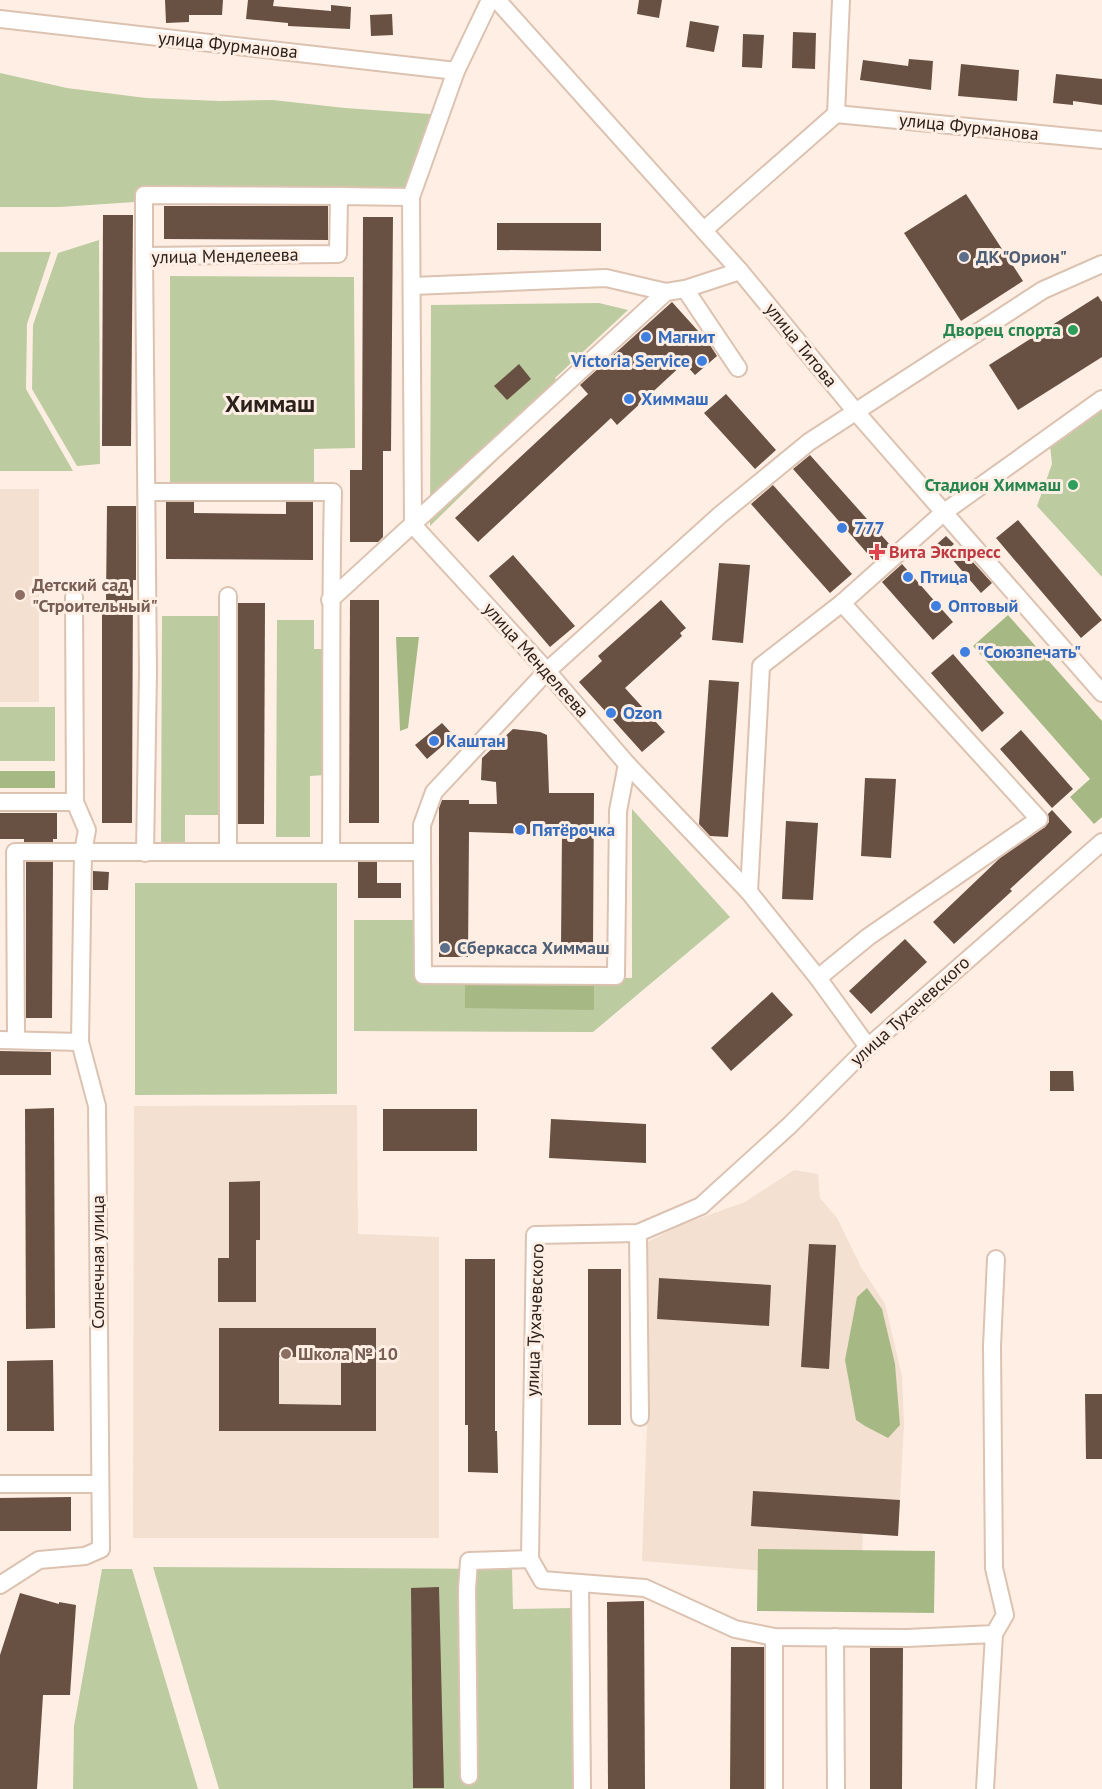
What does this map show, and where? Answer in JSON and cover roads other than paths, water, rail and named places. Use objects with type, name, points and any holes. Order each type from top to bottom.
[{"type":"street","points":[[413,525],[411,197],[456,71],[490,0]]},
{"type":"street","name":"улица Титова","points":[[497,0],[740,271],[856,412],[1102,693]]},
{"type":"street","points":[[704,230],[836,114],[841,0]]},
{"type":"street","name":"улица Фурманова","points":[[0,19],[456,71]]},
{"type":"street","name":"улица Фурманова","points":[[836,114],[1102,140]]},
{"type":"street","points":[[144,256],[144,195],[411,197]]},
{"type":"street","name":"улица Менделеева","points":[[146,853],[147,492],[144,256],[338,254],[339,196]]},
{"type":"street","points":[[627,764],[618,811],[616,976],[423,975],[422,825],[434,792],[547,671],[720,515],[809,442],[1042,290],[1102,264]]},
{"type":"street","points":[[412,286],[606,278],[666,292],[685,289],[740,271]]},
{"type":"street","points":[[685,289],[738,368]]},
{"type":"street","points":[[330,600],[666,292]]},
{"type":"street","points":[[748,892],[761,666],[842,603],[943,513],[1102,399]]},
{"type":"street","points":[[147,492],[333,492],[330,600],[333,643],[332,852]]},
{"type":"street","name":"улица Менделеева","points":[[413,525],[547,671],[627,764],[748,892],[818,978],[868,1047]]},
{"type":"street","points":[[228,596],[228,852]]},
{"type":"street","points":[[0,802],[75,802],[74,597]]},
{"type":"street","points":[[818,978],[868,937],[1039,819],[842,603]]},
{"type":"street","name":"Солнечная улица","points":[[0,1585],[39,1560],[85,1556],[101,1549],[97,1106],[80,1042],[83,852],[87,830],[75,802]]},
{"type":"street","name":"улица Тухачевского","points":[[530,1558],[535,1235],[638,1233],[700,1206],[790,1125],[868,1047],[1102,842]]},
{"type":"street","points":[[80,1042],[8,1040],[15,852],[422,852]]},
{"type":"street","points":[[638,1233],[640,1416]]},
{"type":"street","points":[[986,1789],[994,1634],[1005,1615],[994,1568],[992,1346],[996,1258]]},
{"type":"street","points":[[0,1484],[100,1484]]},
{"type":"street","points":[[469,1776],[467,1588],[469,1561],[530,1558],[542,1580],[645,1588],[735,1629],[774,1637],[907,1638],[994,1634]]},
{"type":"street","points":[[580,1583],[582,1789]]},
{"type":"street","points":[[774,1637],[774,1789]]},
{"type":"street","points":[[835,1637],[836,1789]]},
{"type":"place","name":"ДК \"Орион\"","points":[[964,257]]},
{"type":"place","name":"Дворец спорта","points":[[1073,330]]},
{"type":"place","name":"Магнит","points":[[646,337]]},
{"type":"place","name":"Victoria Service","points":[[702,361]]},
{"type":"place","name":"Химмаш","points":[[629,399]]},
{"type":"place","name":"Стадион Химмаш","points":[[1073,485]]},
{"type":"place","name":"777","points":[[842,528]]},
{"type":"place","name":"Вита Экспресс","points":[[877,552]]},
{"type":"place","name":"Птица","points":[[908,577]]},
{"type":"place","name":"Детский сад \"Строительный\"","points":[[20,595]]},
{"type":"place","name":"Оптовый","points":[[936,606]]},
{"type":"place","name":"\"Союзпечать\"","points":[[965,652]]},
{"type":"place","name":"Ozon","points":[[611,713]]},
{"type":"place","name":"Каштан","points":[[434,741]]},
{"type":"place","name":"Пятёрочка","points":[[520,830]]},
{"type":"place","name":"Сберкасса Химмаш","points":[[445,948]]},
{"type":"place","name":"Школа № 10","points":[[286,1354]]},
{"type":"district","name":"Химмаш","points":[[270,404]]}]
